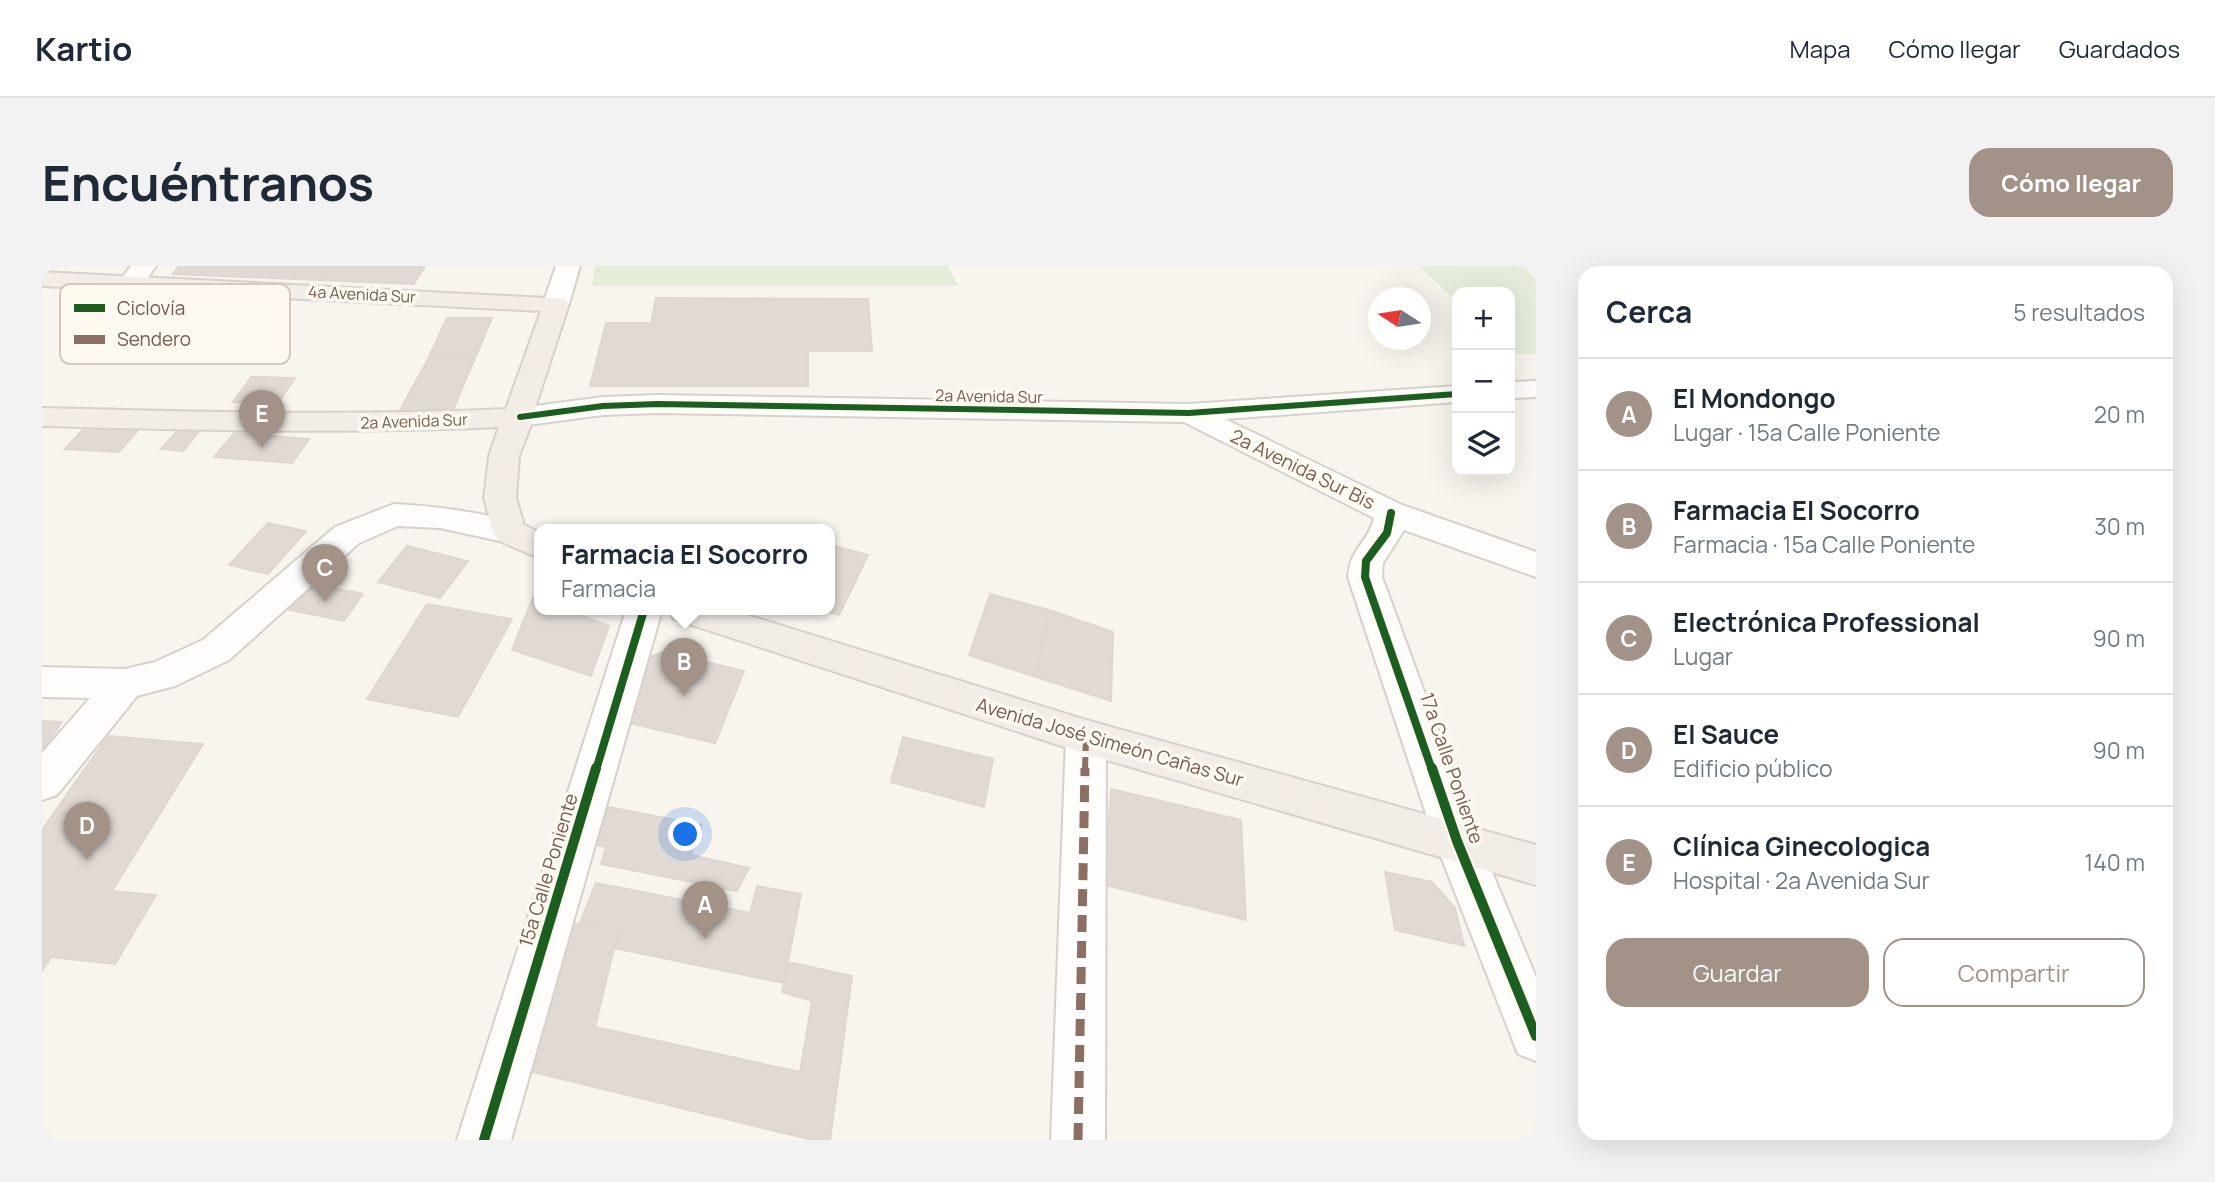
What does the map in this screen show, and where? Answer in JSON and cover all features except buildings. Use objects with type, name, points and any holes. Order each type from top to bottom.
[{"type":"main road","name":"4a Avenida Sur","points":[[42,279],[137,275],[267,284]]},
{"type":"main road","name":"4a Avenida Sur","points":[[290,286],[556,304]]},
{"type":"main road","points":[[524,539],[500,498],[504,456],[520,417],[556,304]]},
{"type":"main road","name":"2a Avenida Sur","points":[[42,416],[285,423],[393,423],[520,417]]},
{"type":"main road","name":"Avenida José Simeón Cañas Sur","points":[[703,615],[1086,737],[1536,865]]},
{"type":"street","points":[[556,304],[568,266]]},
{"type":"street","points":[[1515,390],[1536,388]]},
{"type":"street","name":"2a Avenida Sur","points":[[520,417],[603,406],[657,404],[1189,413],[1452,394]]},
{"type":"street","name":"2a Avenida Sur Bis","points":[[1189,413],[1391,513],[1536,565]]},
{"type":"street","name":"17a Calle Poniente","points":[[1391,513],[1387,533],[1366,561],[1365,577],[1457,841],[1536,1036]]},
{"type":"street","points":[[42,682],[124,684],[162,675],[216,650],[347,535],[394,515],[440,517],[524,539]]},
{"type":"street","name":"15a Calle Poniente","points":[[484,1140],[642,615]]},
{"type":"street","points":[[42,782],[124,684]]},
{"type":"street","points":[[1078,1140],[1086,737]]},
{"type":"green space","points":[[595,266],[948,266],[958,286],[592,286]]},
{"type":"green space","points":[[1419,266],[1536,266],[1536,354],[1515,354],[1515,287],[1452,287],[1452,297]]},
{"type":"marked path","points":[[1078,1140],[1086,737]]},
{"type":"cycle path","points":[[520,417],[603,406],[658,404],[1189,413],[1452,394]]},
{"type":"cycle path","points":[[1391,513],[1387,533],[1366,561],[1365,577],[1457,841],[1536,1036]]},
{"type":"cycle path","points":[[484,1140],[642,615]]},
{"type":"place","name":"Clínica Ginecologica","points":[[262,448]]},
{"type":"place","name":"Electrónica Professional","points":[[325,602]]},
{"type":"place","name":"Farmacia El Socorro","points":[[684,696]]},
{"type":"place","name":"El Sauce","points":[[87,860]]},
{"type":"place","name":"El Mondongo","points":[[705,939]]}]
